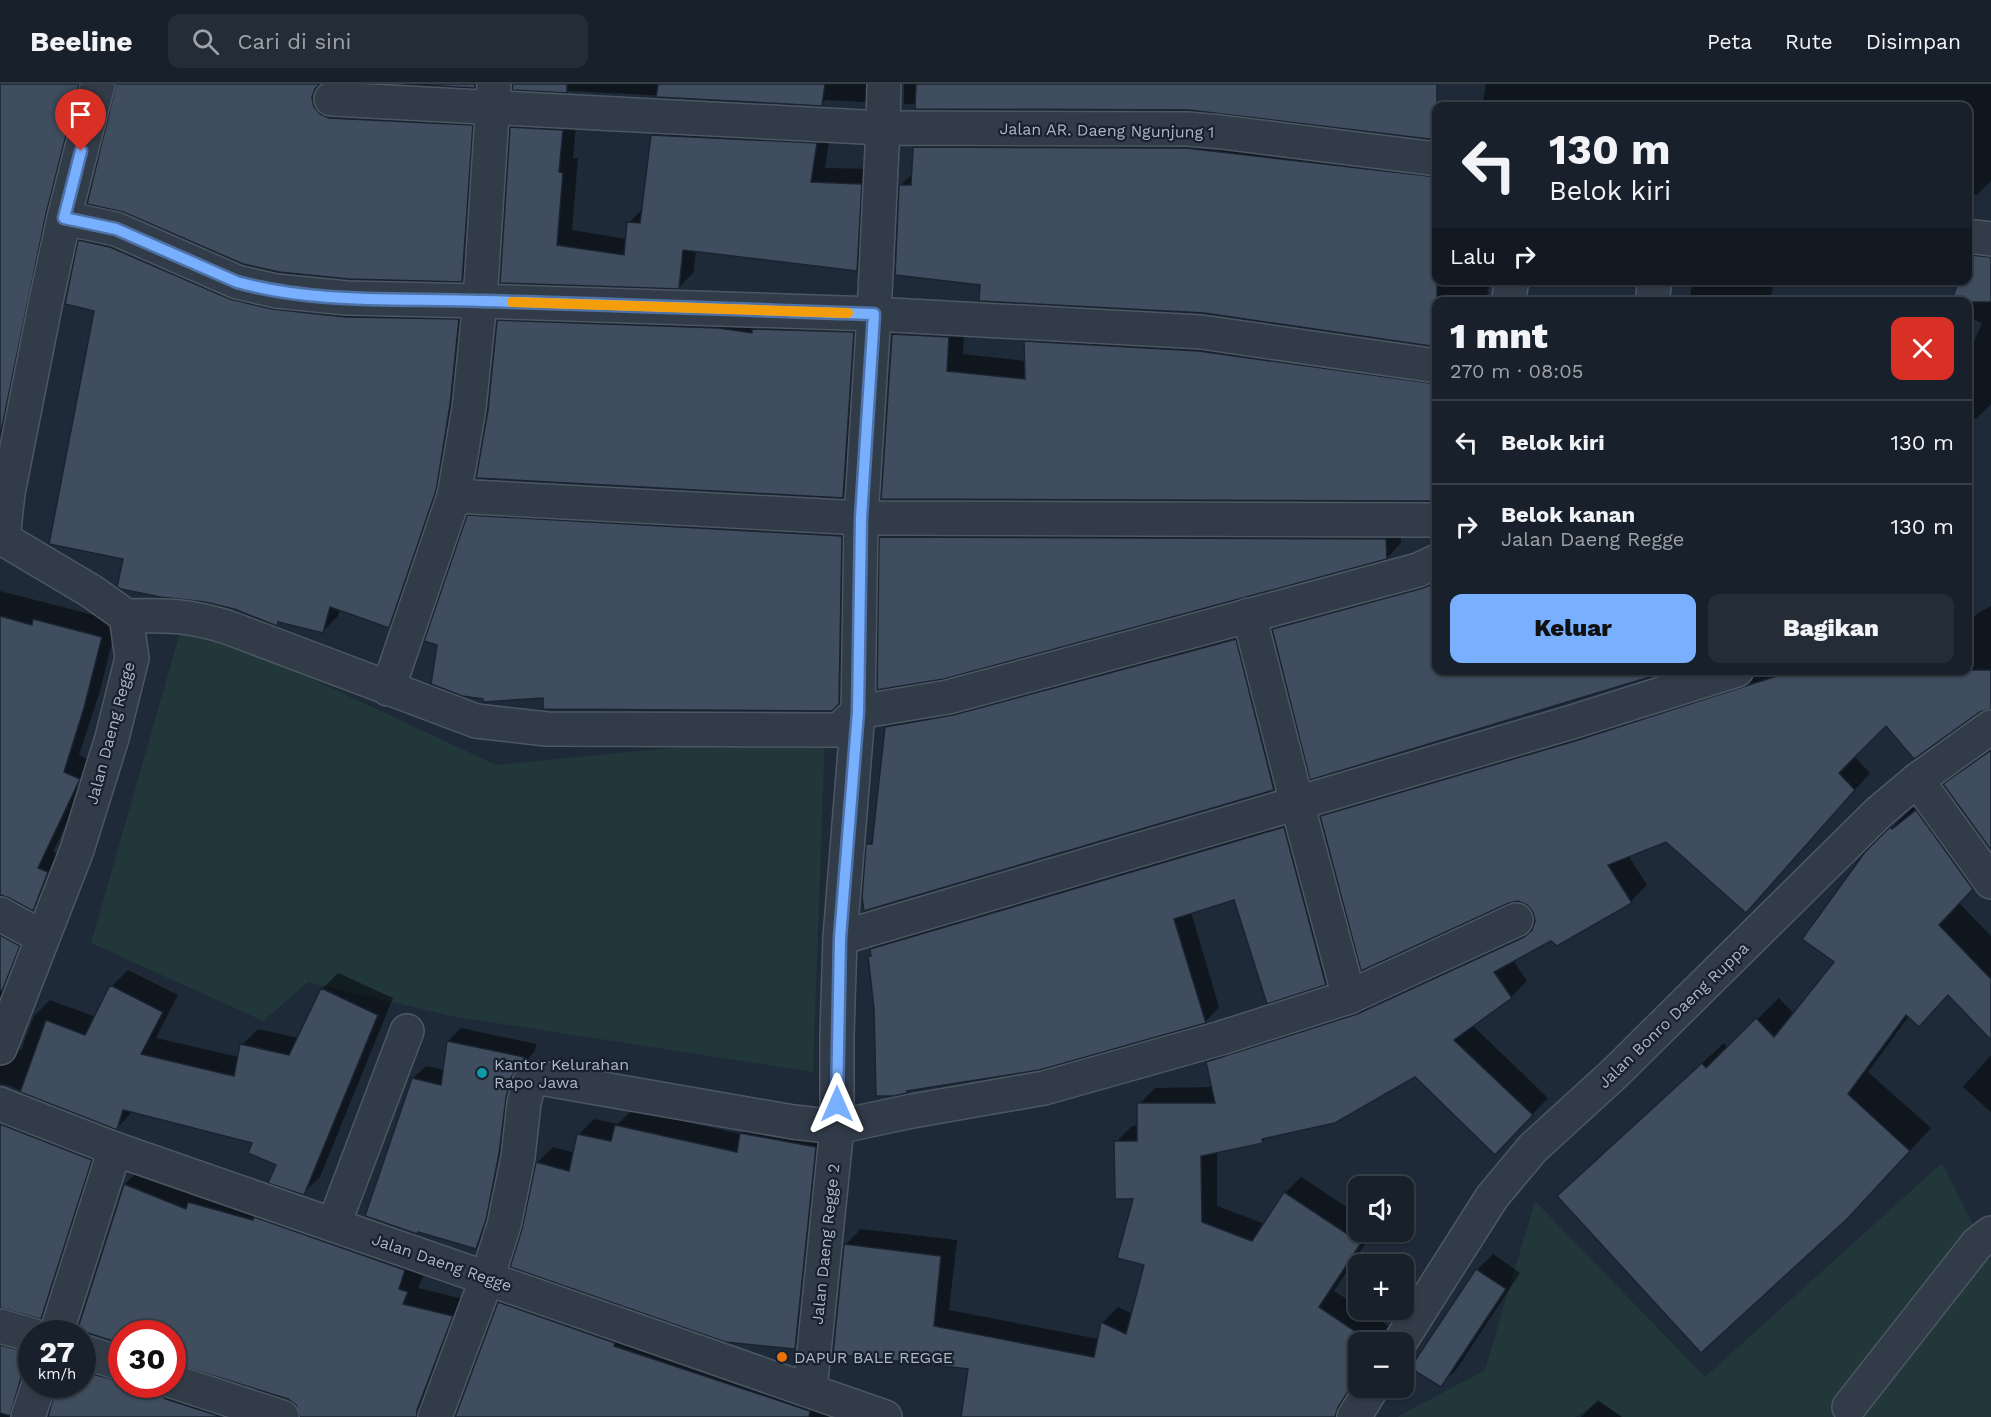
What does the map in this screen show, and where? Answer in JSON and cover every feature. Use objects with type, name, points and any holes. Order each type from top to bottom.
[{"type":"street","points":[[98,84],[64,218],[8,493],[2,538],[92,591],[126,616],[177,615],[227,627],[476,721],[547,729],[839,730],[858,712],[948,697],[1418,570],[1432,563]]},
{"type":"street","name":"Jalan Daeng Regge 2","points":[[810,1390],[837,1127],[840,938],[858,712],[861,518],[874,314],[884,84]]},
{"type":"street","points":[[388,689],[454,496],[469,408],[480,301],[494,96]]},
{"type":"street","name":"Jalan AR. Daeng Ngunjung 1","points":[[331,99],[494,96],[883,128],[1187,129],[1432,158]]},
{"type":"street","points":[[64,218],[116,229],[237,282],[255,287],[347,298],[874,314],[1201,332],[1432,365]]},
{"type":"street","points":[[1972,237],[1991,239]]},
{"type":"street","points":[[454,496],[861,518],[1432,520]]},
{"type":"street","points":[[1249,615],[1296,803],[1349,997]]},
{"type":"street","name":"Jalan Daeng Regge","points":[[0,1048],[77,850],[112,738],[132,658],[126,616]]},
{"type":"street","points":[[840,938],[1572,722],[1721,675]]},
{"type":"street","name":"Jalan Bonro Daeng Ruppa","points":[[1406,1332],[1492,1197],[1533,1148],[1631,1057],[1879,812],[1917,780],[1991,727]]},
{"type":"street","points":[[1917,780],[1991,882]]},
{"type":"street","points":[[0,914],[42,937]]},
{"type":"street","points":[[435,1417],[487,1278],[506,1213],[518,1157],[524,1103],[529,1083],[540,1078],[782,1120],[837,1127],[912,1111],[1044,1088],[1221,1038],[1349,997],[1516,920]]},
{"type":"street","points":[[334,1224],[407,1031]]},
{"type":"street","name":"Jalan Daeng Regge","points":[[0,1104],[116,1149],[885,1417]]},
{"type":"street","points":[[61,1320],[116,1149]]},
{"type":"street","points":[[1848,1414],[1977,1244],[1991,1233]]},
{"type":"street","points":[[0,1326],[18,1331]]},
{"type":"street","points":[[186,1386],[282,1417]]},
{"type":"street","points":[[28,1417],[34,1398]]},
{"type":"street","points":[[1354,1417],[1366,1398]]},
{"type":"green space","points":[[184,619],[496,765],[825,733],[813,1072],[451,1016],[308,982],[263,1021],[91,943]]},
{"type":"green space","points":[[1942,1163],[1991,1260],[1991,1417],[1622,1417],[1599,1403],[1575,1417],[1397,1417],[1485,1370],[1535,1201],[1705,1377]]},
{"type":"building","points":[[0,84],[79,84],[46,214],[0,437]]},
{"type":"building","points":[[116,84],[320,84],[312,97],[314,107],[320,114],[329,118],[473,125],[462,282],[348,279],[279,272],[243,264],[123,212],[87,204]]},
{"type":"building","points":[[403,84],[475,84],[475,88]]},
{"type":"building","points":[[513,84],[567,84],[567,93],[512,90]]},
{"type":"building","points":[[658,84],[825,84],[822,106],[656,97]]},
{"type":"building","points":[[916,84],[1437,84],[1437,102],[1432,102],[1432,139],[1189,110],[915,109]]},
{"type":"building","points":[[510,127],[563,130],[559,172],[563,173],[557,245],[624,255],[627,222],[640,223],[651,135],[817,143],[811,182],[862,184],[857,271],[683,250],[679,289],[500,283]]},
{"type":"building","points":[[913,147],[1186,148],[1432,176],[1432,285],[1437,285],[1437,297],[1432,297],[1432,346],[1204,313],[979,301],[980,285],[895,275],[899,185],[911,185]]},
{"type":"building","points":[[78,240],[110,247],[230,299],[272,309],[346,317],[459,319],[450,405],[436,491],[389,628],[330,607],[323,633],[278,622],[277,626],[234,609],[205,602],[160,597],[121,589],[117,587],[123,559],[49,544],[94,311],[65,304]]},
{"type":"building","points":[[1972,255],[1991,257],[1991,302],[1972,302],[1972,297],[1953,297],[1957,285],[1972,285]]},
{"type":"building","points":[[497,320],[719,328],[752,333],[752,329],[854,332],[843,498],[476,478],[488,410]]},
{"type":"building","points":[[892,334],[949,337],[947,371],[1025,379],[1024,341],[1199,351],[1432,383],[1432,501],[881,499]]},
{"type":"building","points":[[467,515],[842,536],[839,704],[832,711],[543,709],[543,698],[483,702],[483,699],[462,696],[431,684],[437,645],[424,641]]},
{"type":"building","points":[[879,537],[1386,539],[1387,559],[944,679],[877,690]]},
{"type":"building","points":[[1432,584],[1432,675],[1656,675],[1310,780],[1272,629]]},
{"type":"building","points":[[0,616],[32,625],[33,619],[102,637],[84,708],[64,772],[80,779],[38,868],[48,872],[33,911],[0,895]]},
{"type":"building","points":[[1236,639],[1274,790],[864,911],[862,897],[866,844],[872,844],[885,727],[953,715]]},
{"type":"building","points":[[1972,670],[1991,670],[1991,709],[1980,712],[1914,759],[1886,726],[1839,773],[1855,790],[1746,913],[1666,842],[1608,865],[1632,903],[1557,946],[1551,941],[1494,972],[1512,998],[1454,1040],[1533,1115],[1495,1155],[1415,1077],[1335,1123],[1262,1139],[1263,1143],[1201,1156],[1202,1222],[1252,1241],[1284,1192],[1348,1234],[1348,1242],[1361,1243],[1354,1254],[1348,1254],[1348,1263],[1319,1307],[1356,1332],[1348,1332],[1348,1392],[1338,1407],[1335,1417],[961,1417],[968,1369],[833,1354],[844,1244],[941,1256],[934,1326],[1094,1357],[1101,1322],[1126,1334],[1144,1265],[1117,1258],[1133,1199],[1115,1199],[1114,1141],[1137,1141],[1137,1103],[1215,1103],[1206,1062],[1357,1014],[1524,937],[1532,930],[1535,921],[1533,912],[1527,905],[1518,901],[1509,903],[1361,971],[1320,816],[1578,740],[1780,675],[1972,675]]},
{"type":"building","points":[[1991,750],[1991,850],[1943,784]]},
{"type":"building","points":[[1916,810],[1973,889],[1939,925],[1991,979],[1991,1040],[1948,995],[1919,1027],[1906,1015],[1848,1094],[1910,1151],[1847,1219],[1701,1353],[1557,1196],[1702,1063],[1706,1068],[1756,1018],[1774,1037],[1834,962],[1802,939],[1865,852],[1890,827],[1892,829]]},
{"type":"building","points":[[1284,827],[1326,985],[1267,1004],[1234,900],[1174,919],[1206,1023],[1040,1070],[907,1091],[907,1093],[894,1096],[876,1096],[874,1009],[868,956],[871,956],[870,949]]},
{"type":"building","points":[[0,935],[20,946],[2,991],[0,990]]},
{"type":"building","points":[[110,985],[163,1012],[141,1054],[234,1076],[240,1044],[289,1055],[321,988],[378,1015],[304,1195],[268,1183],[276,1165],[248,1153],[252,1143],[123,1110],[117,1130],[20,1092],[46,1020],[85,1035]]},
{"type":"building","points":[[447,1041],[524,1057],[522,1065],[511,1078],[506,1098],[499,1154],[486,1220],[476,1249],[418,1232],[417,1234],[365,1216],[412,1078],[441,1085]]},
{"type":"building","points":[[0,1124],[92,1160],[41,1319],[0,1308]]},
{"type":"building","points":[[615,1125],[737,1152],[740,1133],[816,1147],[795,1349],[725,1342],[510,1267],[522,1229],[536,1162],[569,1171],[577,1134],[611,1141]]},
{"type":"building","points":[[124,1184],[186,1209],[188,1202],[253,1220],[254,1217],[405,1270],[399,1289],[408,1292],[403,1304],[453,1316],[417,1410],[417,1417],[300,1417],[296,1405],[288,1399],[186,1367],[186,1320],[108,1320],[108,1339],[96,1336],[96,1320],[80,1320]]},
{"type":"building","points":[[1476,1269],[1506,1289],[1441,1387],[1414,1370],[1414,1362]]},
{"type":"building","points":[[498,1302],[615,1343],[614,1346],[810,1411],[809,1417],[455,1417]]},
{"type":"building","points":[[0,1345],[18,1350],[18,1388],[10,1416],[0,1413]]},
{"type":"building","points":[[96,1375],[108,1378],[108,1398],[165,1398],[222,1417],[48,1417],[53,1398],[96,1398]]},
{"type":"slow traffic","points":[[512,302],[848,313]]},
{"type":"place","name":"Kantor Kelurahan Rapo Jawa","points":[[482,1073]]},
{"type":"place","name":"DAPUR BALE REGGE","points":[[782,1357]]},
{"type":"route","points":[[81,151],[64,218],[92,222],[116,229],[237,282],[255,287],[347,298],[874,314],[861,518],[858,712],[840,938],[837,1104]]}]
